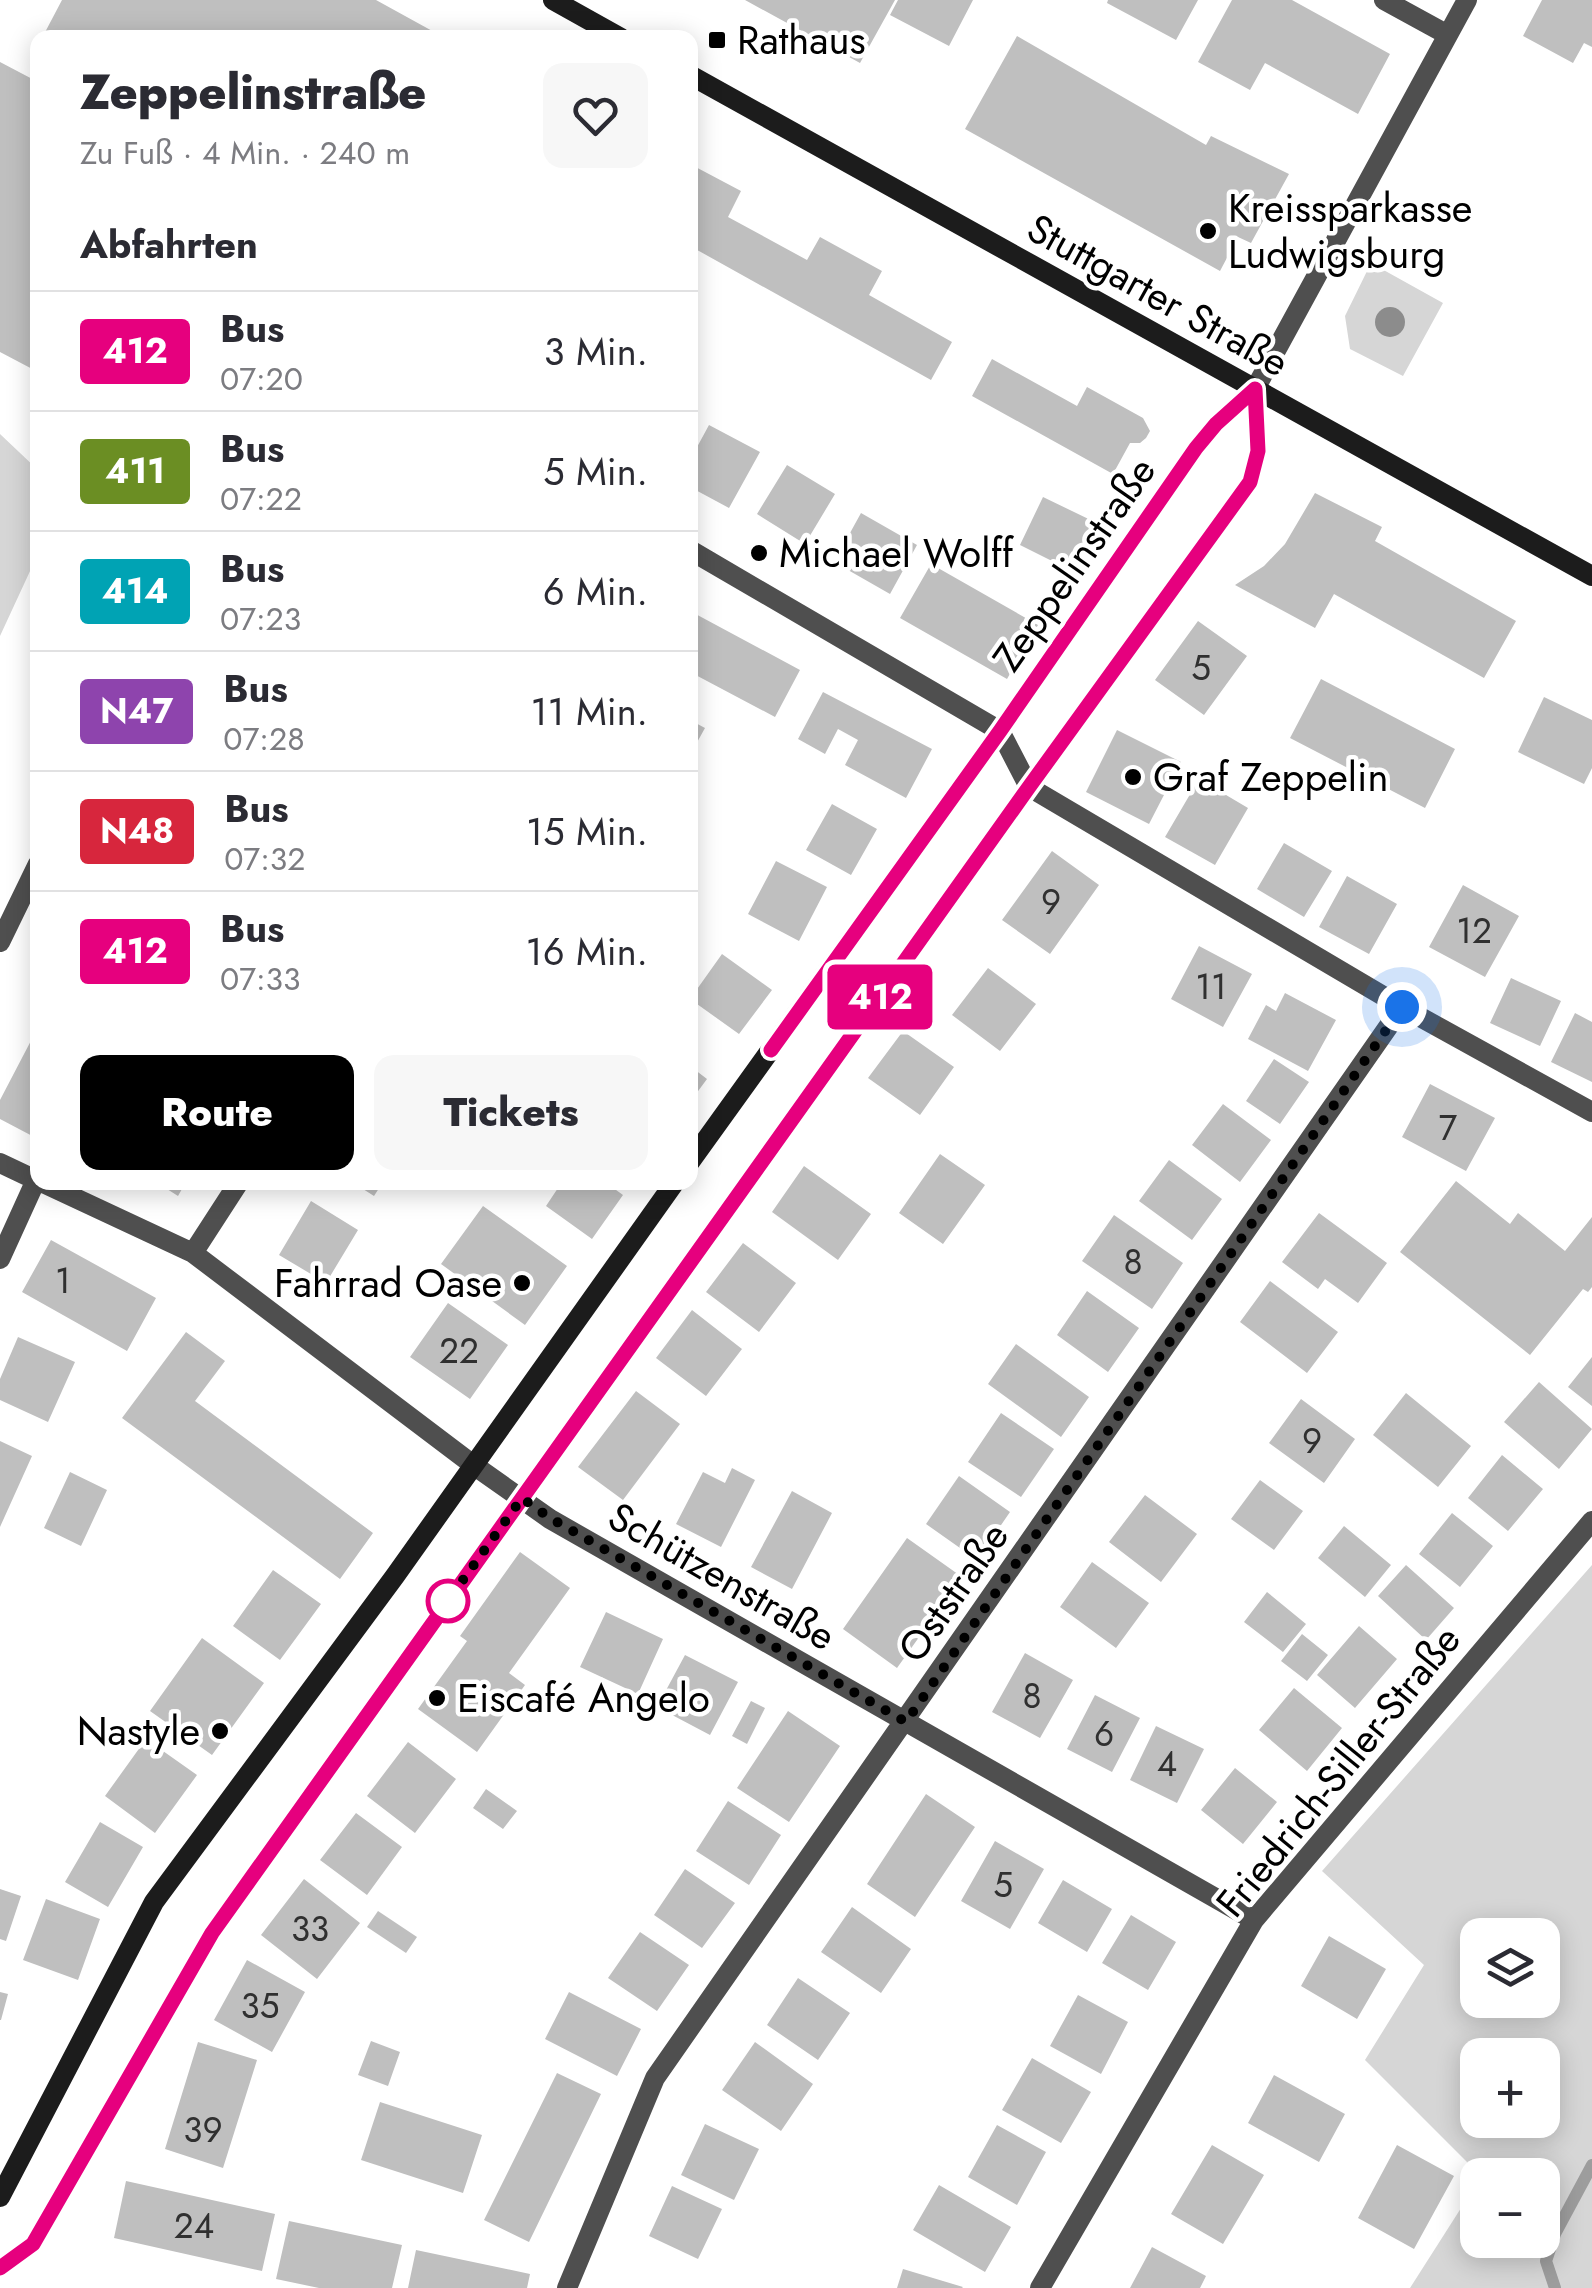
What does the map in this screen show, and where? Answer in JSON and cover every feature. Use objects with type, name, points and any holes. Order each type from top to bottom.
[{"type":"street","points":[[553,0],[607,30]]},
{"type":"street","points":[[1384,0],[1448,35]]},
{"type":"street","points":[[0,2268],[33,2244],[212,1933],[1250,482],[1258,451],[1255,389],[1468,0]]},
{"type":"street","name":"Stuttgarter Straße","points":[[698,79],[1592,576]]},
{"type":"street","name":"Zeppelinstraße","points":[[698,1151],[1000,731],[1196,448],[1255,389]]},
{"type":"street","points":[[698,555],[1000,731]]},
{"type":"street","name":"Zeppelinstraße","points":[[1000,731],[1029,787]]},
{"type":"street","points":[[1029,787],[1402,1007],[1592,1112]]},
{"type":"street","points":[[0,942],[30,880]]},
{"type":"street","name":"Oststraße","points":[[567,2288],[655,2078],[1402,1007]]},
{"type":"street","points":[[0,1164],[30,1177]]},
{"type":"street","points":[[0,1259],[34,1190]]},
{"type":"street","points":[[57,1190],[193,1253],[522,1498]]},
{"type":"street","points":[[193,1253],[234,1190]]},
{"type":"street","points":[[0,2197],[154,1902],[395,1576],[669,1190]]},
{"type":"street","name":"Schützenstraße","points":[[522,1498],[550,1518],[1254,1920]]},
{"type":"street","name":"Friedrich-Siller-Straße","points":[[1040,2288],[1254,1920],[1592,1521]]},
{"type":"shaded area","points":[[1371,263],[1443,303],[1403,376],[1350,349],[1345,316]]},
{"type":"shaded area","points":[[0,434],[30,462],[30,571],[0,636]]},
{"type":"shaded area","points":[[1592,1565],[1592,2288],[1410,2288],[1460,2210],[1460,2258],[1560,2258],[1560,2158],[1463,2158],[1365,2060],[1424,1965],[1322,1871]]},
{"type":"building","points":[[62,0],[376,0],[430,30],[46,30]]},
{"type":"building","points":[[745,0],[895,0],[860,63]]},
{"type":"building","points":[[898,0],[973,0],[949,46],[890,15]]},
{"type":"building","points":[[1198,0],[1176,40],[1107,3]]},
{"type":"building","points":[[1232,0],[1292,0],[1390,54],[1358,114],[1265,63],[1250,90],[1198,62]]},
{"type":"building","points":[[1542,0],[1592,0],[1592,47],[1584,43],[1573,63],[1523,36]]},
{"type":"building","points":[[1017,36],[1206,145],[1211,136],[1289,174],[1251,243],[1238,237],[1220,271],[965,129]]},
{"type":"building","points":[[0,62],[30,78],[30,368],[0,352]]},
{"type":"building","points":[[698,168],[741,191],[728,217],[807,260],[820,237],[882,271],[869,295],[952,342],[931,380],[698,250]]},
{"type":"building","points":[[992,359],[1077,406],[1087,387],[1143,418],[1150,431],[1140,443],[1130,443],[1113,474],[972,396]]},
{"type":"building","points":[[709,425],[760,452],[729,508],[698,491],[698,445]]},
{"type":"building","points":[[787,465],[835,494],[805,544],[757,514]]},
{"type":"building","points":[[1315,493],[1382,527],[1375,541],[1516,621],[1484,678],[1334,594],[1315,628],[1235,585],[1264,566],[1285,544]]},
{"type":"building","points":[[1043,497],[1103,526],[1080,575],[1020,545]]},
{"type":"building","points":[[861,513],[917,545],[890,594],[834,562]]},
{"type":"building","points":[[931,564],[1038,625],[1007,679],[900,618]]},
{"type":"building","points":[[698,615],[800,670],[775,717],[698,676]]},
{"type":"building","points":[[1198,621],[1247,656],[1204,715],[1155,680]]},
{"type":"building","points":[[1321,679],[1455,749],[1425,808],[1290,738]]},
{"type":"building","points":[[823,692],[932,749],[906,798],[845,765],[858,740],[838,729],[825,754],[798,739]]},
{"type":"building","points":[[1544,697],[1592,720],[1592,768],[1584,784],[1518,752]]},
{"type":"building","name":"Graf Zeppelin","points":[[1117,730],[1181,762],[1149,824],[1086,792]]},
{"type":"building","points":[[1199,779],[1248,808],[1215,865],[1165,837]]},
{"type":"building","points":[[832,804],[877,829],[851,875],[806,850]]},
{"type":"building","points":[[1284,843],[1332,871],[1304,917],[1257,889]]},
{"type":"building","points":[[1052,851],[1099,885],[1050,954],[1002,920]]},
{"type":"building","points":[[776,861],[827,887],[799,941],[748,914]]},
{"type":"building","points":[[1347,876],[1397,904],[1369,954],[1319,927]]},
{"type":"building","points":[[1463,885],[1519,916],[1485,977],[1429,947]]},
{"type":"building","points":[[1199,946],[1252,974],[1223,1027],[1171,999]]},
{"type":"building","points":[[722,954],[772,990],[739,1034],[698,1005],[698,988]]},
{"type":"building","points":[[988,968],[1036,1004],[1000,1051],[952,1015]]},
{"type":"building","points":[[1511,978],[1561,1001],[1540,1046],[1490,1023]]},
{"type":"building","points":[[1285,993],[1336,1020],[1308,1071],[1248,1039],[1266,1005],[1276,1011]]},
{"type":"building","points":[[1575,1013],[1592,1022],[1592,1082],[1551,1062]]},
{"type":"building","points":[[903,1031],[954,1067],[920,1115],[868,1078]]},
{"type":"building","points":[[30,1043],[30,1135],[0,1119],[0,1100]]},
{"type":"building","points":[[1274,1059],[1309,1082],[1280,1124],[1246,1101]]},
{"type":"building","points":[[698,1072],[707,1079],[698,1091]]},
{"type":"building","points":[[1430,1084],[1495,1118],[1466,1171],[1402,1137]]},
{"type":"building","points":[[1223,1104],[1271,1140],[1240,1182],[1192,1145]]},
{"type":"building","points":[[940,1154],[985,1185],[943,1244],[899,1213]]},
{"type":"building","points":[[1169,1160],[1222,1199],[1192,1240],[1139,1201]]},
{"type":"building","points":[[804,1166],[871,1214],[838,1260],[772,1212]]},
{"type":"building","points":[[1456,1181],[1510,1224],[1518,1213],[1565,1251],[1592,1217],[1592,1287],[1588,1292],[1583,1289],[1530,1355],[1400,1252]]},
{"type":"building","points":[[557,1190],[616,1190],[623,1195],[592,1239],[546,1206]]},
{"type":"building","points":[[311,1201],[358,1230],[326,1283],[279,1255]]},
{"type":"building","points":[[483,1206],[567,1266],[525,1325],[441,1264]]},
{"type":"building","points":[[1319,1213],[1387,1263],[1358,1303],[1325,1279],[1318,1289],[1282,1262]]},
{"type":"building","points":[[1114,1215],[1183,1263],[1152,1309],[1082,1261]]},
{"type":"building","points":[[51,1240],[156,1298],[127,1351],[22,1292]]},
{"type":"building","points":[[743,1243],[796,1283],[759,1332],[706,1292]]},
{"type":"building","points":[[1270,1281],[1338,1332],[1307,1373],[1240,1322]]},
{"type":"building","points":[[1087,1291],[1139,1328],[1108,1372],[1057,1335]]},
{"type":"building","points":[[448,1303],[508,1345],[470,1399],[410,1357]]},
{"type":"building","points":[[692,1310],[742,1349],[706,1396],[656,1358]]},
{"type":"building","points":[[186,1332],[225,1361],[195,1401],[373,1533],[340,1579],[122,1418]]},
{"type":"building","points":[[18,1337],[75,1362],[48,1422],[0,1400],[0,1379]]},
{"type":"building","points":[[1016,1344],[1089,1397],[1061,1437],[988,1384]]},
{"type":"building","points":[[1592,1357],[1592,1406],[1568,1387]]},
{"type":"building","points":[[1539,1382],[1592,1429],[1559,1469],[1504,1422]]},
{"type":"building","points":[[636,1391],[680,1424],[623,1500],[578,1467]]},
{"type":"building","points":[[1406,1393],[1471,1446],[1438,1487],[1373,1435]]},
{"type":"building","points":[[1301,1399],[1355,1439],[1324,1483],[1269,1443]]},
{"type":"building","points":[[1001,1413],[1054,1449],[1021,1497],[968,1462]]},
{"type":"building","points":[[0,1441],[32,1456],[0,1527]]},
{"type":"building","points":[[1502,1455],[1543,1489],[1508,1531],[1468,1498]]},
{"type":"building","points":[[732,1468],[755,1480],[721,1547],[676,1524],[703,1472],[725,1483]]},
{"type":"building","points":[[70,1472],[107,1490],[81,1546],[44,1528]]},
{"type":"building","points":[[959,1476],[1010,1512],[977,1560],[926,1524]]},
{"type":"building","points":[[1260,1480],[1303,1511],[1274,1550],[1231,1519]]},
{"type":"building","points":[[792,1491],[832,1513],[792,1589],[751,1567]]},
{"type":"building","points":[[1145,1495],[1197,1534],[1161,1582],[1109,1542]]},
{"type":"building","points":[[1452,1513],[1493,1546],[1460,1587],[1419,1554]]},
{"type":"building","points":[[1344,1526],[1391,1565],[1365,1597],[1318,1558]]},
{"type":"building","points":[[907,1538],[962,1577],[897,1668],[843,1629]]},
{"type":"building","points":[[520,1552],[570,1588],[509,1673],[525,1685],[477,1752],[418,1709],[467,1641],[460,1636]]},
{"type":"building","points":[[1092,1562],[1149,1603],[1116,1648],[1060,1607]]},
{"type":"building","points":[[1406,1565],[1454,1608],[1426,1640],[1378,1596]]},
{"type":"building","points":[[273,1570],[321,1604],[280,1660],[233,1626]]},
{"type":"building","points":[[1267,1592],[1306,1624],[1283,1652],[1244,1622]]},
{"type":"building","points":[[606,1612],[663,1639],[638,1694],[580,1667]]},
{"type":"building","points":[[1359,1626],[1397,1659],[1355,1708],[1317,1675]]},
{"type":"building","points":[[1302,1634],[1328,1655],[1307,1681],[1281,1661]]},
{"type":"building","points":[[202,1638],[264,1683],[212,1755],[150,1711]]},
{"type":"building","points":[[1025,1653],[1073,1680],[1040,1738],[992,1712]]},
{"type":"building","points":[[685,1655],[738,1682],[710,1735],[657,1707]]},
{"type":"building","points":[[1294,1688],[1342,1728],[1307,1771],[1259,1730]]},
{"type":"building","points":[[1095,1695],[1140,1718],[1112,1772],[1067,1749]]},
{"type":"building","points":[[751,1701],[765,1708],[747,1744],[732,1736]]},
{"type":"building","points":[[788,1711],[840,1746],[789,1822],[737,1788]]},
{"type":"building","points":[[1156,1726],[1204,1749],[1177,1803],[1130,1780]]},
{"type":"building","points":[[146,1739],[197,1775],[155,1833],[105,1796]]},
{"type":"building","points":[[408,1742],[456,1779],[415,1833],[367,1796]]},
{"type":"building","points":[[1235,1768],[1277,1802],[1243,1844],[1201,1810]]},
{"type":"building","points":[[486,1789],[517,1811],[503,1829],[473,1808]]},
{"type":"building","points":[[926,1794],[975,1827],[915,1917],[867,1884]]},
{"type":"building","points":[[728,1801],[781,1835],[749,1885],[696,1851]]},
{"type":"building","points":[[356,1813],[402,1847],[367,1895],[320,1860]]},
{"type":"building","points":[[100,1822],[143,1847],[108,1907],[65,1882]]},
{"type":"building","points":[[995,1841],[1044,1869],[1010,1929],[961,1901]]},
{"type":"building","points":[[685,1869],[735,1903],[702,1948],[654,1915]]},
{"type":"building","points":[[304,1879],[360,1923],[317,1979],[261,1935]]},
{"type":"building","points":[[1063,1880],[1112,1909],[1087,1952],[1038,1923]]},
{"type":"building","points":[[0,1889],[21,1896],[6,1941],[0,1939]]},
{"type":"building","points":[[46,1899],[100,1919],[78,1980],[23,1960]]},
{"type":"building","points":[[852,1907],[911,1949],[881,1993],[821,1952]]},
{"type":"building","points":[[378,1911],[417,1937],[406,1953],[367,1927]]},
{"type":"building","points":[[1131,1915],[1176,1942],[1148,1990],[1102,1963]]},
{"type":"building","points":[[640,1932],[689,1965],[657,2011],[608,1978]]},
{"type":"building","points":[[1329,1936],[1386,1969],[1357,2019],[1301,1986]]},
{"type":"building","points":[[247,1960],[305,1992],[272,2052],[214,2020]]},
{"type":"building","points":[[798,1978],[850,2013],[818,2060],[767,2025]]},
{"type":"building","points":[[0,1992],[8,1994],[1,2020],[0,2020]]},
{"type":"building","points":[[569,1992],[641,2029],[617,2076],[545,2039]]},
{"type":"building","points":[[1078,1995],[1128,2022],[1101,2074],[1050,2046]]},
{"type":"building","points":[[371,2041],[400,2052],[388,2086],[358,2075]]},
{"type":"building","points":[[198,2042],[257,2060],[223,2168],[165,2149]]},
{"type":"building","points":[[755,2042],[813,2084],[781,2131],[722,2090]]},
{"type":"building","points":[[1032,2058],[1091,2092],[1061,2143],[1002,2110]]},
{"type":"building","points":[[557,2073],[601,2094],[529,2242],[484,2220]]},
{"type":"building","points":[[1274,2075],[1345,2114],[1319,2162],[1248,2123]]},
{"type":"building","points":[[380,2102],[482,2135],[463,2193],[361,2160]]},
{"type":"building","points":[[705,2124],[759,2149],[734,2200],[681,2175]]},
{"type":"building","points":[[997,2125],[1046,2152],[1017,2205],[968,2177]]},
{"type":"building","points":[[1212,2145],[1264,2175],[1223,2244],[1171,2214]]},
{"type":"building","points":[[1397,2145],[1454,2176],[1414,2249],[1358,2218]]},
{"type":"building","points":[[126,2181],[275,2214],[262,2271],[114,2238]]},
{"type":"building","points":[[939,2185],[1011,2227],[985,2272],[913,2230]]},
{"type":"building","points":[[672,2186],[722,2209],[698,2259],[649,2236]]},
{"type":"building","points":[[289,2221],[402,2245],[392,2288],[319,2288],[276,2279]]},
{"type":"building","points":[[1152,2247],[1206,2276],[1200,2288],[1130,2288]]},
{"type":"building","points":[[416,2250],[530,2274],[527,2288],[408,2288]]},
{"type":"building","points":[[903,2269],[963,2287],[897,2288]]},
{"type":"waterway","points":[[1555,2288],[1546,2261],[1555,2234],[1592,2165]]},
{"type":"bus line","name":"412","points":[[0,2268],[33,2244],[212,1933],[1250,482],[1258,451],[1255,389],[1196,448],[1000,731],[771,1050]]},
{"type":"place","name":"Rathaus","points":[[717,40]]},
{"type":"place","name":"Kreissparkasse Ludwigsburg","points":[[1208,231]]},
{"type":"place","name":"Michael Wolff","points":[[759,553]]},
{"type":"place","name":"Graf Zeppelin","points":[[1133,777]]},
{"type":"place","name":"Fahrrad Oase","points":[[522,1283]]},
{"type":"place","name":"Eiscafé Angelo","points":[[437,1698]]},
{"type":"place","name":"Nastyle","points":[[220,1731]]},
{"type":"route","points":[[448,1601],[445,1605],[522,1498],[550,1518],[906,1722],[1402,1007]]}]
